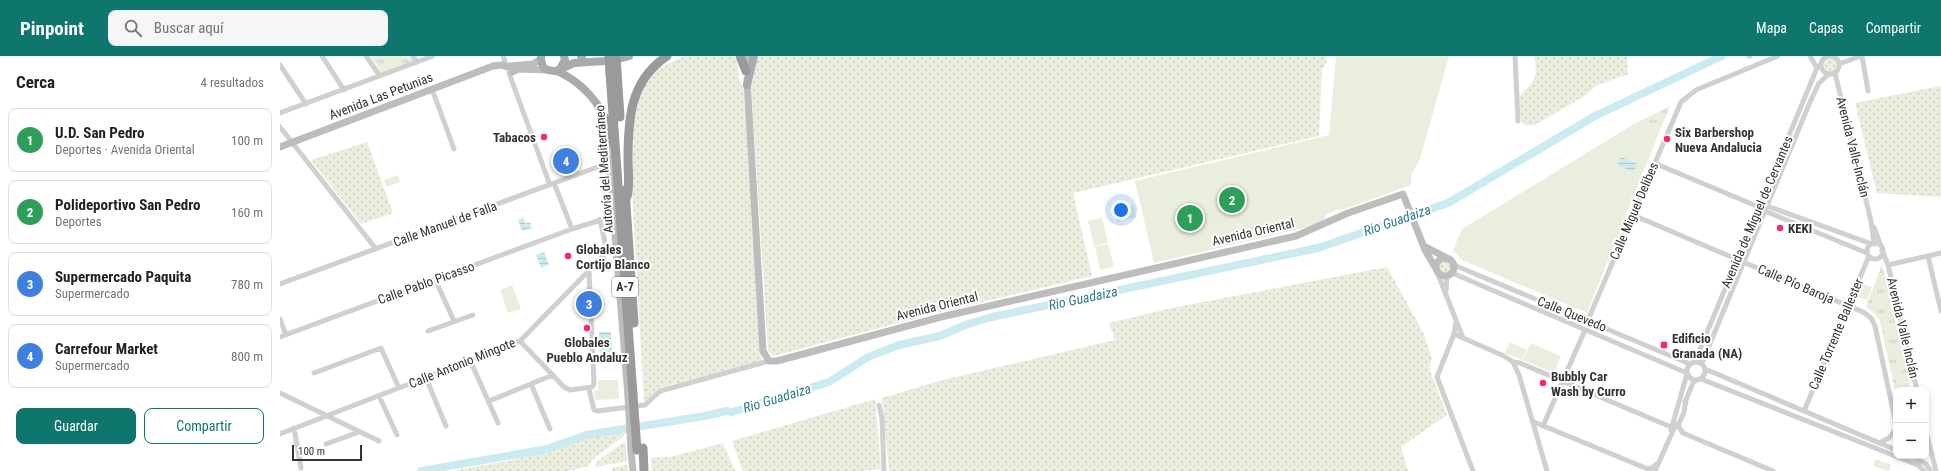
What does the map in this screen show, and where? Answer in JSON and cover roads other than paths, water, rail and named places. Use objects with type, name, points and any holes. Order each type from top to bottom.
[{"type":"highway","points":[[626,204],[629,190],[630,125],[635,96],[647,72],[667,56]]},
{"type":"highway","name":"Autovía del Mediterráneo","points":[[618,57],[614,72],[618,178],[638,471]]},
{"type":"highway","points":[[744,57],[746,71]]},
{"type":"highway","name":"Autovía del Mediterráneo","points":[[607,58],[614,72],[626,204],[633,395]]},
{"type":"highway","points":[[599,107],[608,129],[614,165],[618,178]]},
{"type":"highway","name":"Autovía del Mediterráneo","points":[[637,450],[644,471]]},
{"type":"main road","points":[[556,69],[564,56]]},
{"type":"main road","points":[[618,57],[630,56]]},
{"type":"main road","points":[[747,85],[754,56]]},
{"type":"main road","points":[[541,57],[544,67],[556,69],[582,87],[599,107]]},
{"type":"main road","points":[[556,69],[574,63],[607,58]]},
{"type":"street","points":[[322,56],[344,90]]},
{"type":"street","points":[[366,56],[380,76]]},
{"type":"street","points":[[413,56],[417,62]]},
{"type":"street","points":[[280,114],[433,56]]},
{"type":"street","points":[[503,56],[552,184],[572,229]]},
{"type":"street","points":[[1514,56],[1518,121]]},
{"type":"street","name":"Calle Miguel Delibes","points":[[1588,320],[1681,102],[1696,90],[1778,56]]},
{"type":"street","points":[[1810,56],[1824,72],[1829,74],[1835,73],[1839,69],[1837,59],[1826,57],[1819,66]]},
{"type":"street","points":[[1839,64],[1861,56],[1868,91]]},
{"type":"street","name":"Avenida Las Petunias","points":[[508,69],[533,64],[541,57]]},
{"type":"street","name":"Avenida Las Petunias","points":[[280,148],[500,64],[508,69],[518,70],[556,69]]},
{"type":"street","points":[[280,65],[306,104]]},
{"type":"street","name":"Avenida de Miguel de Cervantes","points":[[1692,362],[1819,66]]},
{"type":"street","points":[[589,271],[594,384],[590,389],[593,407],[596,411],[646,405],[660,391],[769,361],[764,351],[746,71]]},
{"type":"street","name":"Avenida Valle-Inclán","points":[[1835,73],[1871,220],[1882,248]]},
{"type":"street","name":"Avenida de Miguel de Cervantes","points":[[1702,363],[1819,83],[1829,74]]},
{"type":"street","points":[[432,90],[454,149]]},
{"type":"street","points":[[599,107],[607,137],[616,250],[633,395]]},
{"type":"street","points":[[280,127],[376,249]]},
{"type":"street","points":[[1654,163],[1759,207]]},
{"type":"street","name":"Calle Manuel de Falla","points":[[280,284],[602,165],[610,164]]},
{"type":"street","name":"Avenida Oriental","points":[[769,361],[777,361],[941,317],[1296,236],[1348,213],[1403,194],[1424,246]]},
{"type":"street","points":[[1766,208],[1873,244],[1882,248],[1882,254],[1878,258],[1873,259],[1868,254],[1766,208]]},
{"type":"street","name":"Calle Pablo Picasso","points":[[283,336],[572,229],[600,219],[614,216]]},
{"type":"street","points":[[1633,216],[1736,259]]},
{"type":"street","points":[[600,219],[606,252],[616,250]]},
{"type":"street","name":"Avenida Valle-Inclán","points":[[1871,220],[1873,244]]},
{"type":"street","points":[[1868,254],[1869,247],[1873,244]]},
{"type":"street","points":[[1424,246],[1451,260],[1454,265],[1449,275],[1446,294]]},
{"type":"street","points":[[1424,246],[1436,270],[1464,339]]},
{"type":"street","name":"Avenida Valle Inclán","points":[[1882,248],[1888,265],[1916,387]]},
{"type":"street","name":"Calle Antonio Mingote","points":[[280,434],[520,341],[606,252]]},
{"type":"street","points":[[1888,265],[1941,253]]},
{"type":"street","name":"Calle Torrente Ballester","points":[[1804,411],[1868,254]]},
{"type":"street","points":[[1928,256],[1941,311]]},
{"type":"street","points":[[1436,270],[1438,260],[1446,257]]},
{"type":"street","name":"Avenida Valle Inclán","points":[[1878,258],[1888,265]]},
{"type":"street","name":"Calle Pío Baroja","points":[[1743,262],[1848,306],[1871,318],[1875,326],[1896,423]]},
{"type":"street","name":"Calle Quevedo","points":[[1454,265],[1692,362]]},
{"type":"street","points":[[1436,270],[1442,276],[1449,275]]},
{"type":"street","name":"Calle Quevedo","points":[[1449,275],[1687,373]]},
{"type":"street","points":[[435,279],[454,321]]},
{"type":"street","points":[[428,331],[473,315]]},
{"type":"street","points":[[280,319],[283,336]]},
{"type":"street","points":[[1456,322],[1454,334],[1436,378],[1473,471]]},
{"type":"street","points":[[1543,426],[1585,330]]},
{"type":"street","points":[[1454,334],[1504,356],[1513,362],[1520,363],[1671,427]]},
{"type":"street","points":[[520,341],[570,390],[590,389]]},
{"type":"street","points":[[314,373],[382,348],[399,388]]},
{"type":"street","points":[[470,360],[498,423]]},
{"type":"street","points":[[1513,362],[1519,375],[1534,422],[1547,471]]},
{"type":"street","points":[[1655,471],[1658,463],[1671,434],[1686,400],[1693,383],[1704,375],[1705,369],[1702,363],[1692,362],[1687,373],[1685,387],[1671,427],[1671,434]]},
{"type":"street","points":[[1705,369],[1893,449]]},
{"type":"street","points":[[1687,373],[1691,379],[1698,380],[1931,471]]},
{"type":"street","points":[[489,401],[553,375]]},
{"type":"street","points":[[426,378],[446,426]]},
{"type":"street","points":[[531,384],[550,429]]},
{"type":"street","points":[[280,393],[379,441]]},
{"type":"street","points":[[380,396],[397,435]]},
{"type":"street","points":[[1686,400],[1684,412],[1678,426],[1683,433],[1773,471]]},
{"type":"street","points":[[879,405],[882,418],[884,471]]},
{"type":"street","points":[[1534,422],[1648,469],[1652,468],[1658,463]]},
{"type":"street","points":[[294,428],[301,468]]},
{"type":"street","points":[[326,444],[359,432]]},
{"type":"street","points":[[1879,443],[1889,438],[1893,433]]},
{"type":"street","points":[[633,471],[637,450]]},
{"type":"street","points":[[1929,450],[1932,458],[1931,471]]},
{"type":"street","points":[[1917,459],[1926,464],[1931,471]]},
{"type":"water","points":[[1621,157],[1637,164],[1634,172],[1617,165]]},
{"type":"water","points":[[523,218],[527,227],[526,223],[530,222],[532,228],[522,231],[518,220]]},
{"type":"water","points":[[544,252],[549,265],[541,268],[536,255]]},
{"type":"water","points":[[599,332],[611,332],[612,352],[600,353]]},
{"type":"waterway","name":"Rio Guadaiza","points":[[421,471],[547,449],[586,435],[705,416],[726,411],[732,412],[829,382],[868,357],[899,345],[940,336],[968,324],[992,317],[1318,248],[1448,203],[1595,116],[1722,56]]},
{"type":"place","name":"Tabacos","points":[[544,137]]},
{"type":"place","name":"Six Barbershop Nueva Andalucia","points":[[1667,139]]},
{"type":"place","name":"Carrefour Market","points":[[566,161]]},
{"type":"place","name":"Polideportivo San Pedro","points":[[1232,200]]},
{"type":"place","name":"U.D. San Pedro","points":[[1190,218]]},
{"type":"place","name":"KEKI","points":[[1780,228]]},
{"type":"place","name":"Globales Cortijo Blanco","points":[[568,256]]},
{"type":"place","name":"Supermercado Paquita","points":[[589,304]]},
{"type":"place","name":"Globales Pueblo Andaluz","points":[[587,328]]},
{"type":"place","name":"Edificio Granada (NA)","points":[[1664,345]]},
{"type":"place","name":"Bubbly Car Wash by Curro","points":[[1543,383]]}]
